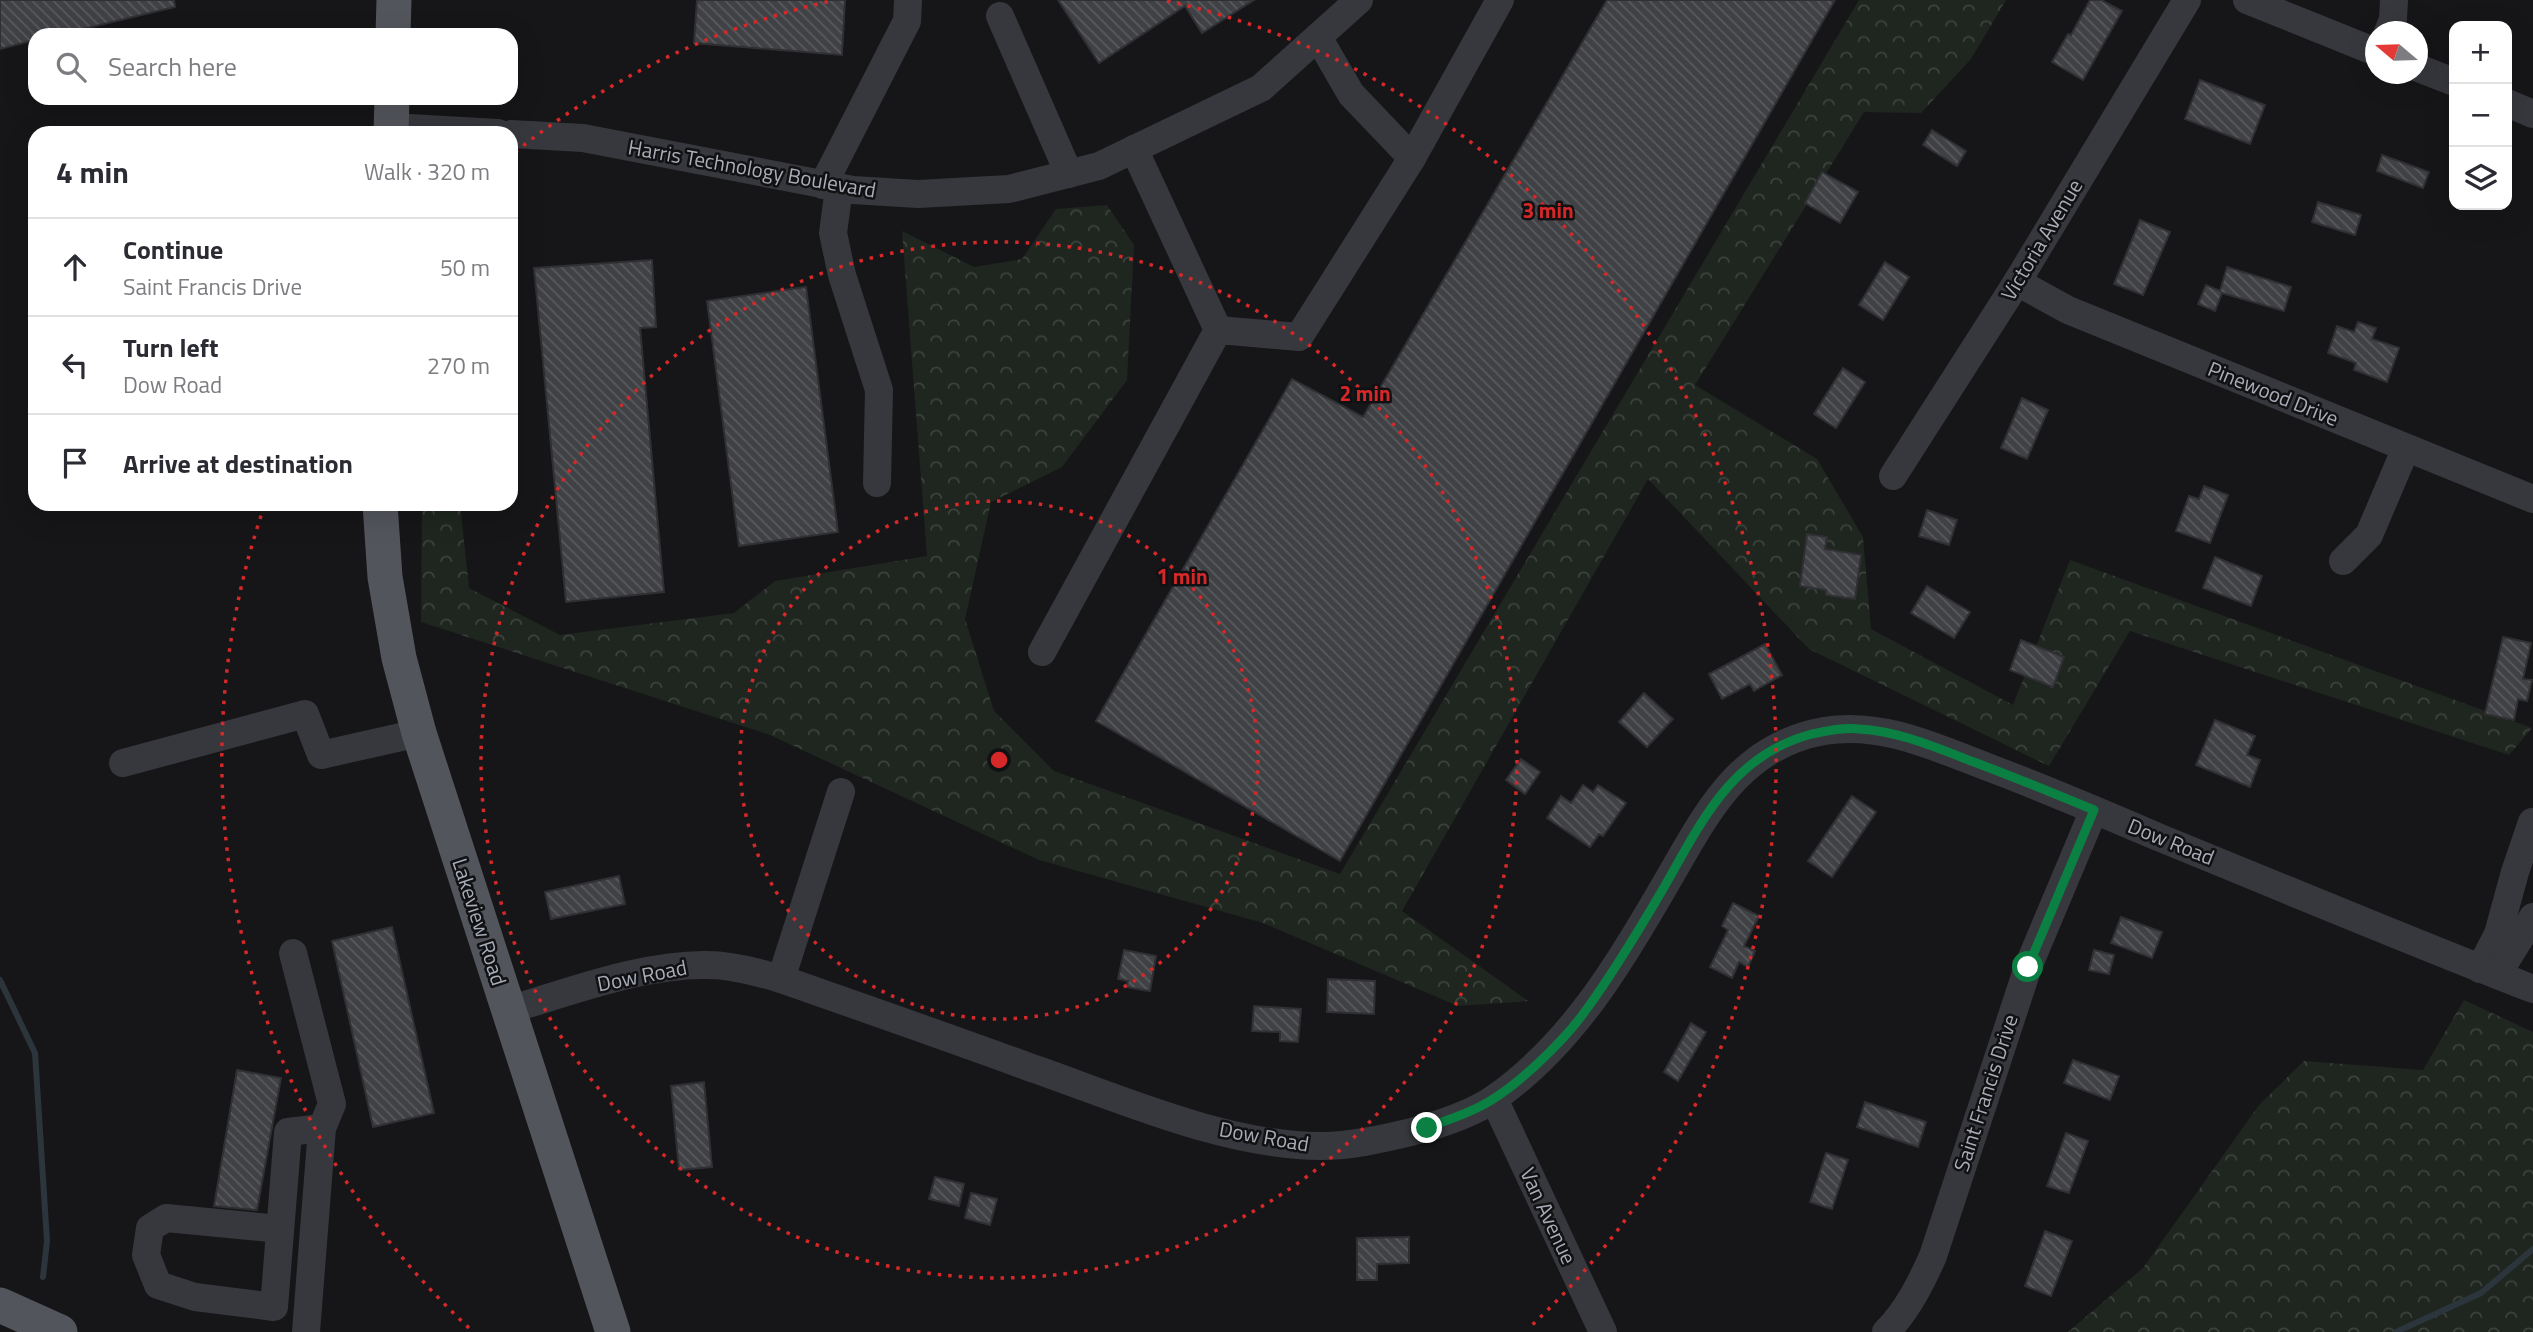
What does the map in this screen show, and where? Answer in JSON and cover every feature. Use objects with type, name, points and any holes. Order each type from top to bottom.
[{"type":"main road","points":[[393,28],[394,0]]},
{"type":"main road","name":"Lakeview Road","points":[[381,511],[387,591],[399,658],[419,733],[612,1332]]},
{"type":"main road","points":[[0,1305],[60,1332]]},
{"type":"street","points":[[877,483],[879,390],[842,275],[833,233],[831,186],[907,21],[908,0]]},
{"type":"street","name":"Harris Technology Boulevard","points":[[518,134],[583,138],[831,186],[918,194],[1009,189],[1099,166],[1261,88],[1359,0]]},
{"type":"street","points":[[1218,330],[1299,337],[1412,158],[1500,0]]},
{"type":"street","name":"Victoria Avenue","points":[[1893,476],[2017,282],[2187,0]]},
{"type":"street","points":[[2247,0],[2365,48]]},
{"type":"street","points":[[2392,21],[2394,0]]},
{"type":"street","points":[[1000,16],[1069,174]]},
{"type":"street","points":[[1318,37],[1351,94],[1412,158]]},
{"type":"street","points":[[2428,72],[2449,80]]},
{"type":"street","points":[[2512,105],[2533,114]]},
{"type":"street","points":[[391,119],[444,126]]},
{"type":"street","points":[[1134,149],[1218,330]]},
{"type":"street","name":"Pinewood Drive","points":[[2017,282],[2067,310],[2533,499]]},
{"type":"street","points":[[1042,652],[1218,330]]},
{"type":"street","points":[[2343,561],[2369,535],[2406,448]]},
{"type":"street","points":[[123,763],[305,713],[321,755],[419,733]]},
{"type":"street","name":"Dow Road","points":[[508,1010],[592,985],[683,966],[710,965],[782,979],[1172,1117],[1277,1143],[1321,1146],[1391,1137],[1427,1128],[1480,1107],[1494,1099],[1556,1045],[1586,1011],[1719,796],[1737,776],[1777,746],[1794,739],[1825,731],[1856,728],[1888,732],[1945,751],[2533,989]]},
{"type":"street","points":[[782,979],[842,792]]},
{"type":"street","name":"Saint Francis Drive","points":[[1886,1332],[1906,1308],[1933,1256],[2028,967],[2094,810]]},
{"type":"street","points":[[2488,972],[2498,934],[2523,891],[2532,822]]},
{"type":"street","points":[[2488,972],[2533,917]]},
{"type":"street","points":[[293,953],[332,1104],[322,1128],[306,1332]]},
{"type":"street","name":"Van Avenue","points":[[1494,1099],[1603,1332]]},
{"type":"street","points":[[280,1229],[166,1218],[150,1228],[146,1255],[158,1285],[195,1297],[274,1307],[288,1132],[322,1128]]},
{"type":"green space","points":[[1859,0],[2006,0],[1971,59],[1921,113],[1864,112],[1695,385],[1817,459],[1863,537],[1871,629],[2013,705],[2070,560],[2532,728],[2509,755],[2130,631],[2049,766],[1809,649],[1648,479],[1402,911],[1528,1001],[1458,1006],[1263,923],[1039,860],[770,735],[421,622],[422,511],[461,511],[469,588],[560,635],[734,613],[775,581],[927,556],[902,231],[974,267],[1022,259],[1056,209],[1107,205],[1134,245],[1127,380],[1062,467],[991,502],[965,619],[994,711],[1054,771],[1340,874]]},
{"type":"green space","points":[[2464,1000],[2533,1032],[2533,1332],[2068,1332],[2143,1268],[2259,1105],[2304,1061],[2423,1070]]},
{"type":"building","points":[[0,0],[174,0],[175,7],[87,28],[28,28],[28,42],[0,49]]},
{"type":"building","points":[[697,0],[845,0],[842,55],[694,43]]},
{"type":"building","points":[[1058,0],[1254,0],[1202,33],[1185,6],[1099,63]]},
{"type":"building","points":[[1607,0],[1835,0],[1340,861],[1096,721],[1292,379],[1363,417]]},
{"type":"building","points":[[2090,0],[2101,0],[2122,11],[2083,80],[2052,62]]},
{"type":"building","points":[[2200,80],[2265,105],[2250,144],[2185,119]]},
{"type":"building","points":[[1932,130],[1966,151],[1957,166],[1923,145]]},
{"type":"building","points":[[2382,155],[2429,172],[2423,188],[2377,171]]},
{"type":"building","points":[[1822,172],[1858,192],[1840,223],[1805,203]]},
{"type":"building","points":[[2318,202],[2361,215],[2355,235],[2312,222]]},
{"type":"building","points":[[2140,220],[2170,232],[2143,295],[2114,284]]},
{"type":"building","points":[[652,260],[656,327],[640,328],[664,592],[566,602],[534,268]]},
{"type":"building","points":[[1885,262],[1909,277],[1883,320],[1859,305]]},
{"type":"building","points":[[2227,267],[2291,287],[2284,311],[2222,293],[2215,311],[2198,304],[2206,285],[2220,291]]},
{"type":"building","points":[[806,287],[838,532],[739,546],[707,301]]},
{"type":"building","points":[[2358,322],[2376,328],[2372,339],[2399,348],[2387,382],[2354,370],[2356,363],[2328,353],[2337,326],[2354,332]]},
{"type":"building","points":[[1843,368],[1865,382],[1836,428],[1814,414]]},
{"type":"building","points":[[2022,398],[2048,410],[2027,459],[2001,448]]},
{"type":"building","points":[[2204,486],[2228,495],[2210,543],[2176,531],[2189,496],[2199,499]]},
{"type":"building","points":[[1927,510],[1957,520],[1949,545],[1919,536]]},
{"type":"building","points":[[1807,534],[1827,537],[1825,549],[1861,555],[1855,599],[1826,595],[1826,590],[1800,586]]},
{"type":"building","points":[[2215,557],[2262,576],[2251,606],[2203,588]]},
{"type":"building","points":[[1927,586],[1970,612],[1954,638],[1911,613]]},
{"type":"building","points":[[2503,637],[2531,643],[2523,679],[2532,680],[2527,701],[2518,699],[2514,720],[2485,714]]},
{"type":"building","points":[[2021,640],[2064,657],[2053,687],[2010,670]]},
{"type":"building","points":[[1765,644],[1782,675],[1754,691],[1750,684],[1722,699],[1709,674]]},
{"type":"building","points":[[1644,693],[1673,719],[1647,747],[1619,722]]},
{"type":"building","points":[[2215,720],[2255,736],[2247,755],[2260,760],[2250,787],[2196,765]]},
{"type":"building","points":[[1521,759],[1540,772],[1525,794],[1506,780]]},
{"type":"building","points":[[1583,785],[1593,792],[1598,785],[1626,803],[1603,836],[1599,834],[1590,847],[1547,818],[1561,796],[1571,803]]},
{"type":"building","points":[[1852,796],[1876,812],[1832,877],[1808,861]]},
{"type":"building","points":[[619,876],[625,904],[551,919],[545,892]]},
{"type":"building","points":[[1733,903],[1759,916],[1744,946],[1755,951],[1748,967],[1739,962],[1732,978],[1710,967],[1728,930],[1722,926]]},
{"type":"building","points":[[2121,917],[2162,932],[2152,958],[2111,943]]},
{"type":"building","points":[[392,927],[434,1113],[373,1127],[332,941]]},
{"type":"building","points":[[1124,950],[1156,956],[1150,991],[1126,987],[1128,981],[1118,979]]},
{"type":"building","points":[[2094,950],[2114,955],[2109,974],[2089,970]]},
{"type":"building","points":[[1328,979],[1375,981],[1374,1014],[1327,1012]]},
{"type":"building","points":[[1254,1006],[1301,1009],[1298,1042],[1280,1041],[1280,1032],[1252,1031]]},
{"type":"building","points":[[1691,1023],[1706,1032],[1678,1081],[1664,1072]]},
{"type":"building","points":[[2073,1060],[2119,1076],[2110,1100],[2064,1083]]},
{"type":"building","points":[[237,1070],[281,1078],[257,1210],[214,1206]]},
{"type":"building","points":[[704,1082],[712,1167],[679,1170],[671,1086]]},
{"type":"building","points":[[1865,1102],[1926,1122],[1918,1147],[1857,1127]]},
{"type":"building","points":[[2066,1133],[2088,1141],[2069,1193],[2047,1186]]},
{"type":"building","points":[[1826,1153],[1848,1160],[1832,1209],[1810,1202]]},
{"type":"building","points":[[935,1177],[964,1184],[959,1206],[929,1199]]},
{"type":"building","points":[[971,1193],[997,1199],[990,1225],[965,1218]]},
{"type":"building","points":[[2045,1231],[2072,1241],[2051,1296],[2025,1286]]},
{"type":"building","points":[[1409,1237],[1409,1263],[1377,1264],[1377,1280],[1357,1280],[1357,1238]]},
{"type":"waterway","points":[[0,980],[35,1053],[47,1241],[43,1277]]},
{"type":"waterway","points":[[2396,1332],[2481,1293],[2533,1249]]},
{"type":"route","points":[[1427,1128],[1494,1099],[1556,1045],[1586,1011],[1719,796],[1763,754],[1794,739],[1825,731],[1856,728],[1888,732],[1933,746],[2094,810],[2028,967]]}]
